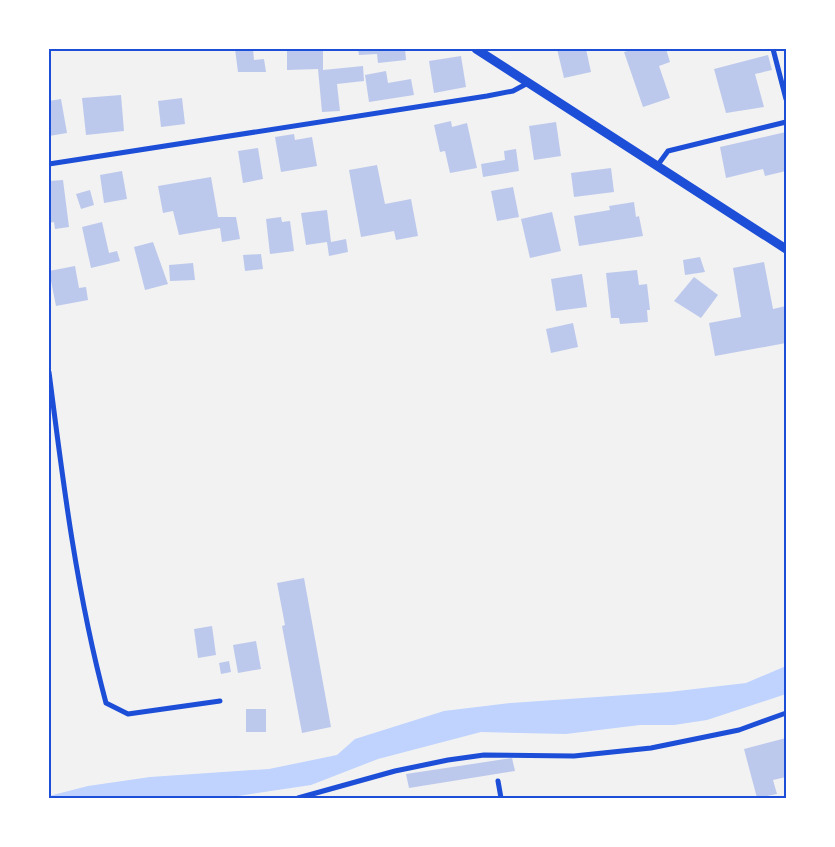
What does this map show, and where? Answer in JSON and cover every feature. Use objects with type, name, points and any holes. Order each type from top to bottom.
[{"type":"street","points":[[476,49],[786,249]]},
{"type":"street","points":[[773,49],[786,99]]},
{"type":"street","points":[[49,164],[487,96],[513,91],[528,83]]},
{"type":"street","points":[[656,166],[668,151],[786,122]]},
{"type":"street","points":[[49,372],[67,516],[86,615],[106,703],[128,714],[220,701]]},
{"type":"street","points":[[298,798],[395,771],[448,760],[484,755],[574,756],[651,748],[739,730],[786,713]]},
{"type":"street","points":[[498,780],[501,798]]},
{"type":"water","points":[[786,666],[786,694],[707,720],[674,725],[640,725],[566,734],[481,732],[378,759],[311,785],[225,798],[49,798],[49,796],[88,786],[150,777],[269,769],[337,755],[355,739],[444,711],[511,703],[669,692],[746,683]]},
{"type":"building","points":[[235,49],[253,49],[254,60],[264,59],[266,72],[238,72]]},
{"type":"building","points":[[287,49],[323,49],[323,70],[363,66],[364,81],[337,84],[340,111],[322,112],[318,69],[287,70]]},
{"type":"building","points":[[358,49],[405,49],[406,60],[378,63],[377,54],[359,55]]},
{"type":"building","points":[[557,49],[586,49],[591,72],[564,78]]},
{"type":"building","points":[[635,49],[666,49],[670,62],[659,66],[670,98],[643,107],[624,52]]},
{"type":"building","points":[[768,55],[772,70],[755,74],[764,107],[726,113],[714,69]]},
{"type":"building","points":[[461,56],[466,87],[434,93],[429,61]]},
{"type":"building","points":[[386,71],[388,83],[411,79],[414,95],[369,102],[365,75]]},
{"type":"building","points":[[121,95],[124,131],[86,135],[82,98]]},
{"type":"building","points":[[182,98],[185,124],[161,127],[158,101]]},
{"type":"building","points":[[61,99],[67,133],[49,136],[49,101]]},
{"type":"building","points":[[451,121],[452,127],[467,123],[477,168],[450,173],[445,151],[440,152],[434,125]]},
{"type":"building","points":[[556,122],[561,156],[534,160],[529,126]]},
{"type":"building","points":[[786,132],[786,171],[765,176],[763,169],[726,178],[720,147]]},
{"type":"building","points":[[294,134],[295,140],[312,137],[317,166],[281,172],[275,137]]},
{"type":"building","points":[[258,148],[263,179],[243,183],[238,151]]},
{"type":"building","points":[[516,149],[519,171],[483,177],[481,164],[505,160],[504,151]]},
{"type":"building","points":[[377,165],[385,204],[411,199],[418,236],[396,240],[394,231],[361,237],[349,170]]},
{"type":"building","points":[[611,168],[614,192],[574,197],[571,173]]},
{"type":"building","points":[[122,171],[127,199],[104,203],[100,175]]},
{"type":"building","points":[[211,177],[218,217],[236,217],[240,239],[222,242],[220,228],[179,235],[173,211],[163,213],[158,186]]},
{"type":"building","points":[[63,180],[69,227],[55,229],[54,222],[49,223],[49,181]]},
{"type":"building","points":[[513,187],[519,217],[497,221],[491,191]]},
{"type":"building","points":[[90,190],[94,205],[81,209],[76,194]]},
{"type":"building","points":[[634,202],[636,217],[639,216],[643,236],[579,246],[574,216],[610,210],[609,206]]},
{"type":"building","points":[[327,210],[331,242],[346,239],[348,252],[329,256],[327,242],[306,245],[301,213]]},
{"type":"building","points":[[552,212],[561,251],[530,258],[521,219]]},
{"type":"building","points":[[281,217],[282,222],[290,221],[294,251],[270,254],[266,219]]},
{"type":"building","points":[[102,222],[109,253],[117,251],[120,261],[91,268],[82,227]]},
{"type":"building","points":[[153,242],[168,284],[145,290],[134,247]]},
{"type":"building","points":[[261,254],[263,269],[245,271],[243,255]]},
{"type":"building","points":[[700,257],[705,272],[685,275],[683,260]]},
{"type":"building","points":[[764,262],[773,309],[786,306],[786,343],[715,356],[709,323],[741,317],[733,268]]},
{"type":"building","points":[[193,263],[195,280],[170,281],[169,265]]},
{"type":"building","points":[[75,266],[79,288],[86,287],[88,300],[56,306],[49,271]]},
{"type":"building","points":[[637,270],[639,285],[647,284],[650,310],[647,310],[648,322],[620,324],[619,318],[611,318],[606,273]]},
{"type":"building","points":[[582,274],[587,307],[556,311],[551,279]]},
{"type":"building","points":[[694,277],[718,295],[701,318],[674,301]]},
{"type":"building","points":[[573,323],[578,347],[551,353],[546,329]]},
{"type":"building","points":[[304,578],[331,727],[302,733],[282,626],[285,625],[277,583]]},
{"type":"building","points":[[212,626],[216,655],[198,658],[194,629]]},
{"type":"building","points":[[256,641],[261,669],[238,673],[233,645]]},
{"type":"building","points":[[229,661],[231,672],[221,674],[219,663]]},
{"type":"building","points":[[246,709],[266,709],[266,732],[246,732]]},
{"type":"building","points":[[786,738],[786,777],[773,780],[777,794],[757,798],[744,749]]},
{"type":"building","points":[[512,758],[515,771],[409,788],[406,774]]}]
